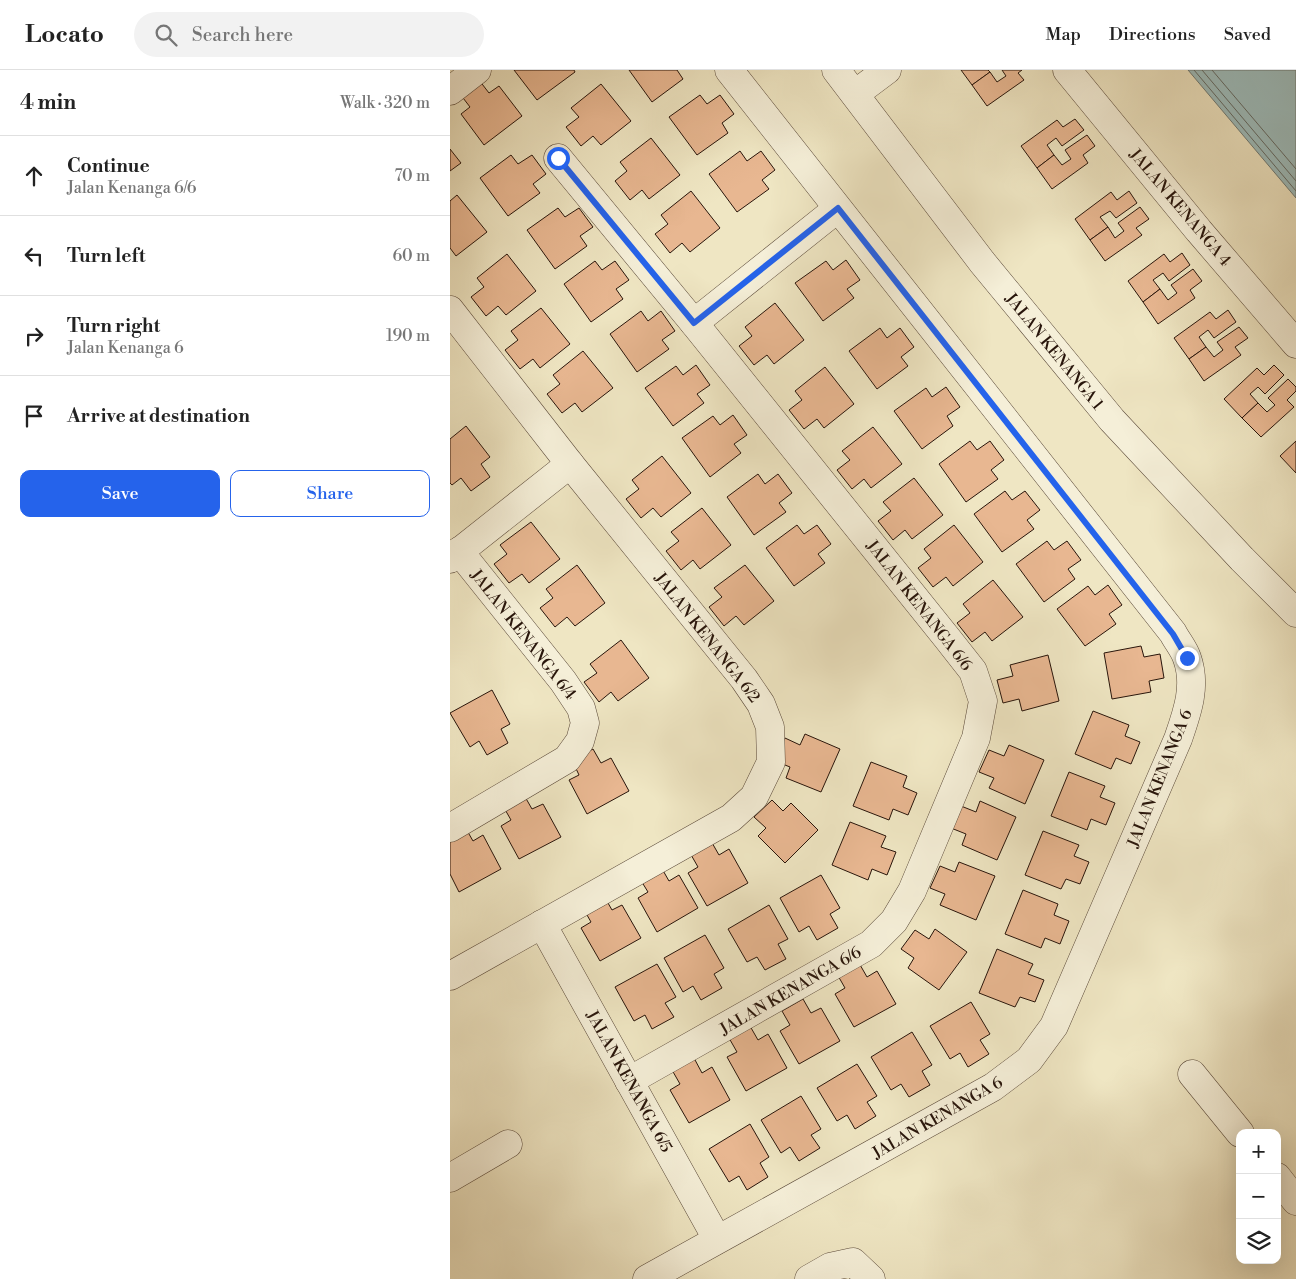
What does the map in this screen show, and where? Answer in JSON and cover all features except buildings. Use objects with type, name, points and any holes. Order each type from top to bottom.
[{"type":"street","points":[[450,91],[477,70]]},
{"type":"street","name":"JALAN KENANGA 6","points":[[647,1279],[993,1087],[1029,1060],[1054,1026],[1178,739],[1188,712],[1192,688],[1187,658],[1173,634],[729,70]]},
{"type":"street","name":"JALAN KENANGA 1","points":[[836,70],[982,262],[1112,420],[1242,559],[1296,613]]},
{"type":"street","points":[[855,94],[887,70]]},
{"type":"street","name":"JALAN KENANGA 4","points":[[1067,70],[1199,231],[1296,344]]},
{"type":"street","name":"JALAN KENANGA 6/6","points":[[558,158],[694,323],[973,671],[983,701],[976,738],[912,891],[894,921],[871,944],[629,1081]]},
{"type":"street","points":[[694,323],[838,208]]},
{"type":"street","name":"JALAN KENANGA 6/2","points":[[450,310],[570,464],[744,679],[761,704],[770,727],[771,762],[754,797],[731,818],[450,976]]},
{"type":"street","points":[[455,555],[570,464]]},
{"type":"street","name":"JALAN KENANGA 6/4","points":[[450,828],[567,759],[580,741],[585,723],[581,708],[563,681],[455,555]]},
{"type":"street","name":"JALAN KENANGA 6/5","points":[[542,924],[716,1239]]},
{"type":"street","points":[[1192,1074],[1237,1129]]},
{"type":"street","points":[[450,1178],[508,1144]]},
{"type":"street","points":[[1281,1182],[1296,1200]]},
{"type":"street","points":[[809,1279],[830,1267],[854,1262],[871,1279]]},
{"type":"water","points":[[1188,70],[1296,70],[1296,198]]},
{"type":"route","points":[[558,158],[694,323],[838,208],[1173,634],[1187,658]]}]
